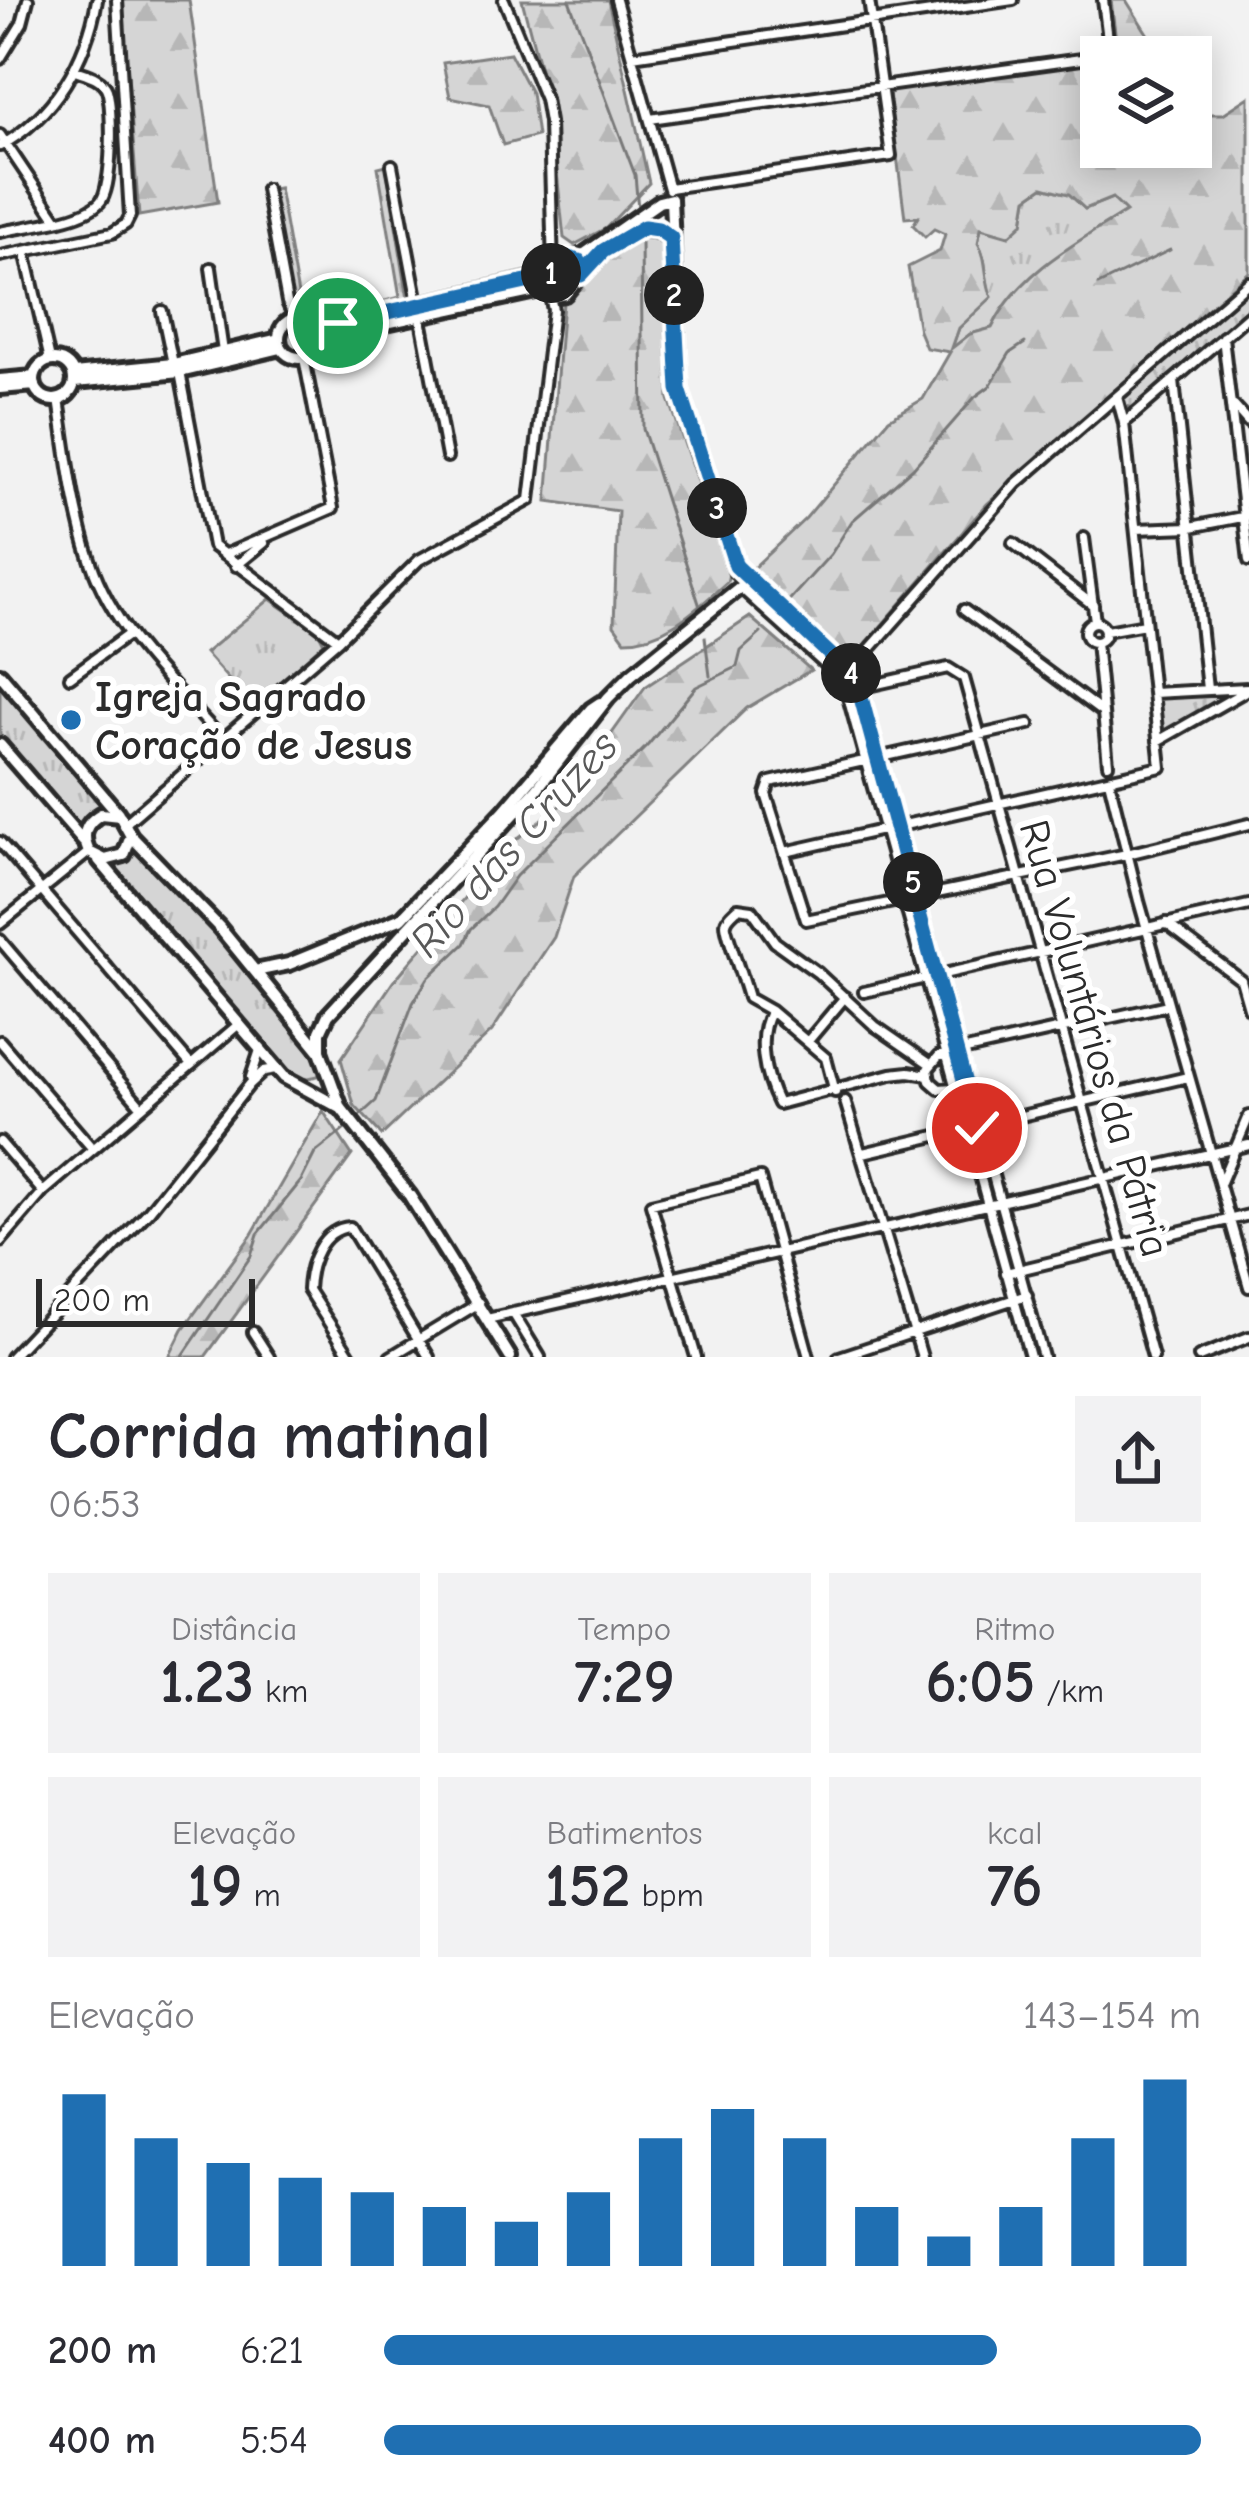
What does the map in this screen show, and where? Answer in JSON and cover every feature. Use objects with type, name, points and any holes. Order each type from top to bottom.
[{"type":"street","points":[[0,59],[22,23],[28,0]]},
{"type":"street","points":[[56,220],[2,142],[47,108],[75,70],[97,0]]},
{"type":"street","points":[[0,256],[112,233],[126,224],[131,212],[117,0]]},
{"type":"street","points":[[504,0],[545,99],[554,235],[547,291],[554,310]]},
{"type":"street","points":[[616,0],[670,193],[679,389],[736,566],[746,584],[859,688],[936,976],[954,1088],[1030,1357]]},
{"type":"street","points":[[304,358],[326,336],[551,273],[670,193],[891,156],[868,0]]},
{"type":"street","points":[[632,56],[1013,0]]},
{"type":"street","points":[[1103,0],[1107,36]]},
{"type":"street","points":[[650,118],[1080,60]]},
{"type":"street","points":[[0,232],[91,210],[100,202],[110,176],[108,94],[99,80],[75,70]]},
{"type":"street","points":[[392,165],[446,457]]},
{"type":"street","points":[[266,189],[287,302],[295,319],[316,327],[547,291],[557,297],[565,294]]},
{"type":"street","points":[[124,819],[338,640],[419,560],[530,500],[554,310],[603,251],[635,229],[650,227],[671,238]]},
{"type":"street","points":[[554,235],[570,258],[582,265],[581,275]]},
{"type":"street","points":[[25,251],[50,360]]},
{"type":"street","points":[[211,268],[223,352]]},
{"type":"street","points":[[846,676],[1016,484],[1249,282]]},
{"type":"street","points":[[162,310],[213,546],[338,640]]},
{"type":"street","points":[[1124,423],[1249,315]]},
{"type":"street","points":[[295,319],[283,326],[280,343],[290,356],[304,358]]},
{"type":"street","points":[[1239,323],[1249,335]]},
{"type":"street","points":[[316,327],[319,342]]},
{"type":"street","points":[[1223,337],[1249,561]]},
{"type":"street","points":[[176,368],[223,352],[280,343]]},
{"type":"street","points":[[74,378],[176,368],[280,343]]},
{"type":"street","points":[[224,555],[333,508],[304,358]]},
{"type":"street","points":[[34,381],[42,363],[50,360],[65,362],[74,378]]},
{"type":"street","points":[[34,381],[44,397],[58,399],[66,396],[74,378]]},
{"type":"street","points":[[0,384],[34,381]]},
{"type":"street","points":[[1174,381],[1207,688]]},
{"type":"street","points":[[785,852],[1160,767],[1124,423],[1117,397]]},
{"type":"street","points":[[58,399],[76,506],[92,566],[129,634],[222,739]]},
{"type":"street","points":[[1233,405],[1249,422]]},
{"type":"street","points":[[1136,529],[1191,527],[1246,516]]},
{"type":"street","points":[[236,566],[274,535]]},
{"type":"street","points":[[1084,538],[1095,621],[1106,631]]},
{"type":"street","points":[[1013,543],[1093,605]]},
{"type":"street","points":[[320,1051],[320,1032],[328,1016],[536,790],[608,698],[746,584]]},
{"type":"street","points":[[964,610],[1102,712]]},
{"type":"street","points":[[1095,621],[1085,632],[1088,640],[1103,639],[1106,631]]},
{"type":"street","points":[[1106,631],[1145,624]]},
{"type":"street","points":[[70,676],[129,634]]},
{"type":"street","points":[[1096,642],[1108,764]]},
{"type":"street","name":"Rua Voluntários da Pátria","points":[[859,688],[948,668],[964,678],[1153,1357]]},
{"type":"street","points":[[0,674],[124,819],[131,836],[255,971],[320,1051],[343,1112],[410,1196],[510,1357]]},
{"type":"street","points":[[846,676],[923,979],[977,1128],[1043,1357]]},
{"type":"street","points":[[1153,693],[1249,688]]},
{"type":"street","points":[[1158,741],[1249,688]]},
{"type":"street","points":[[255,971],[289,964],[402,918],[547,764],[591,709],[608,698]]},
{"type":"street","points":[[1028,724],[770,782],[766,794],[806,920],[1249,824]]},
{"type":"street","points":[[0,745],[277,1069],[343,1112]]},
{"type":"street","points":[[1109,780],[1249,1287]]},
{"type":"street","points":[[90,851],[87,826],[93,818],[110,813],[124,819]]},
{"type":"street","points":[[90,851],[115,860],[124,855],[131,836]]},
{"type":"street","points":[[0,842],[191,1065]]},
{"type":"street","points":[[0,924],[90,851]]},
{"type":"street","points":[[864,992],[1249,905]]},
{"type":"street","points":[[836,1092],[826,1058],[771,1011],[748,998],[740,962],[726,934],[727,919],[738,908],[752,910],[775,942],[930,1064]]},
{"type":"street","points":[[1165,922],[1245,979],[1249,1008]]},
{"type":"street","points":[[0,940],[141,1106]]},
{"type":"street","points":[[808,1041],[845,997]]},
{"type":"street","points":[[930,1064],[951,1053],[1168,1005]]},
{"type":"street","points":[[771,1011],[763,1024],[761,1044],[775,1101],[782,1106],[909,1072],[928,1076],[940,1089],[954,1088]]},
{"type":"street","points":[[0,1242],[43,1192],[238,1024]]},
{"type":"street","points":[[0,1041],[92,1148]]},
{"type":"street","points":[[250,1084],[260,1050]]},
{"type":"street","points":[[928,1076],[930,1064]]},
{"type":"street","points":[[299,1087],[320,1082],[326,1066]]},
{"type":"street","points":[[10,1357],[148,1210],[250,1084],[264,1071],[277,1069]]},
{"type":"street","points":[[862,1153],[1188,1076]]},
{"type":"street","points":[[845,1101],[922,1357]]},
{"type":"street","points":[[1220,1183],[1249,1116]]},
{"type":"street","points":[[0,1142],[43,1192]]},
{"type":"street","points":[[487,1319],[1249,1145]]},
{"type":"street","points":[[696,1357],[651,1204],[760,1178],[809,1357]]},
{"type":"street","points":[[1006,1273],[1249,1216]]},
{"type":"street","points":[[351,1357],[308,1289],[317,1252],[329,1233],[350,1227],[430,1357]]},
{"type":"street","points":[[839,1357],[1027,1295]]},
{"type":"street","points":[[390,1357],[479,1303]]},
{"type":"street","points":[[512,1313],[541,1357]]},
{"type":"street","points":[[253,1332],[269,1357]]},
{"type":"street","points":[[1199,1357],[1249,1337]]},
{"type":"green space","points":[[122,0],[189,0],[218,202],[139,216]]},
{"type":"green space","points":[[522,0],[608,0],[649,183],[606,228],[574,245],[564,238],[550,107]]},
{"type":"green space","points":[[1111,0],[1126,0],[1149,36],[1115,36]]},
{"type":"green space","points":[[510,53],[531,93],[537,136],[503,145],[489,105],[450,97],[443,63]]},
{"type":"green space","points":[[1080,64],[1080,168],[1212,168],[1212,114],[1223,114],[1249,97],[1249,272],[987,504],[848,664],[749,572],[806,518],[889,419],[923,399],[950,352],[926,348],[919,331],[908,267],[940,251],[945,234],[934,229],[925,237],[913,225],[918,217],[905,218],[889,94],[901,87]],"holes":[[[1043,187],[1069,194],[1085,209],[1112,198],[1126,212],[1032,275],[992,328],[970,334],[952,348],[959,328],[992,297],[978,243],[981,228],[1009,236],[1023,223],[1027,198]]]},
{"type":"green space","points":[[386,165],[408,299],[314,324],[291,307],[270,189],[279,188],[300,306],[326,317],[400,297],[378,167]]},
{"type":"green space","points":[[1043,187],[1069,194],[1085,209],[1112,198],[1127,211],[1095,231],[1012,300],[992,328],[970,334],[951,350],[959,328],[991,297],[978,243],[981,227],[1023,223],[1027,198]]},
{"type":"green space","points":[[636,233],[651,233],[662,245],[669,399],[729,574],[727,582],[680,621],[654,635],[625,640],[614,625],[618,511],[547,501],[563,302],[608,253]]},
{"type":"green space","points":[[1249,287],[1249,308],[1133,408],[1123,405],[1123,396]]},
{"type":"green space","points":[[270,599],[319,633],[324,643],[252,706],[205,653]]},
{"type":"green space","points":[[750,617],[811,670],[747,708],[574,876],[554,937],[492,1031],[382,1135],[354,1105],[341,1059],[393,982],[510,844],[561,805],[645,687]]},
{"type":"green space","points":[[0,681],[108,807],[86,815],[78,832],[0,739]]},
{"type":"green space","points":[[1235,689],[1161,733],[1157,700],[1162,697]]},
{"type":"green space","points":[[135,839],[321,1058],[318,1076],[304,1079],[286,1069],[106,863],[126,857]]},
{"type":"green space","points":[[323,1111],[352,1155],[205,1357],[169,1357],[183,1329],[251,1236]]},
{"type":"waterway","points":[[569,0],[635,175],[638,209]]},
{"type":"waterway","points":[[641,241],[643,429],[701,610]]},
{"type":"waterway","name":"Rio das Cruzes","points":[[1098,285],[1170,250]]},
{"type":"waterway","name":"Rio das Cruzes","points":[[783,607],[831,554],[852,521],[913,468],[990,386],[1010,353],[1025,343]]},
{"type":"waterway","name":"Rio das Cruzes","points":[[357,1118],[376,1101],[413,1003],[428,978],[464,944],[516,876],[648,745],[696,687],[737,667],[741,651],[761,633]]},
{"type":"waterway","points":[[705,637],[710,676]]},
{"type":"waterway","name":"Rio das Cruzes","points":[[182,1357],[315,1153],[350,1125]]},
{"type":"place","name":"Igreja Sagrado Coração de Jesus","points":[[71,720]]},
{"type":"route","points":[[338,323],[535,280],[549,275],[568,258],[579,261],[581,275],[603,251],[635,229],[650,227],[671,238],[679,389],[736,566],[856,679],[977,1128]]}]
